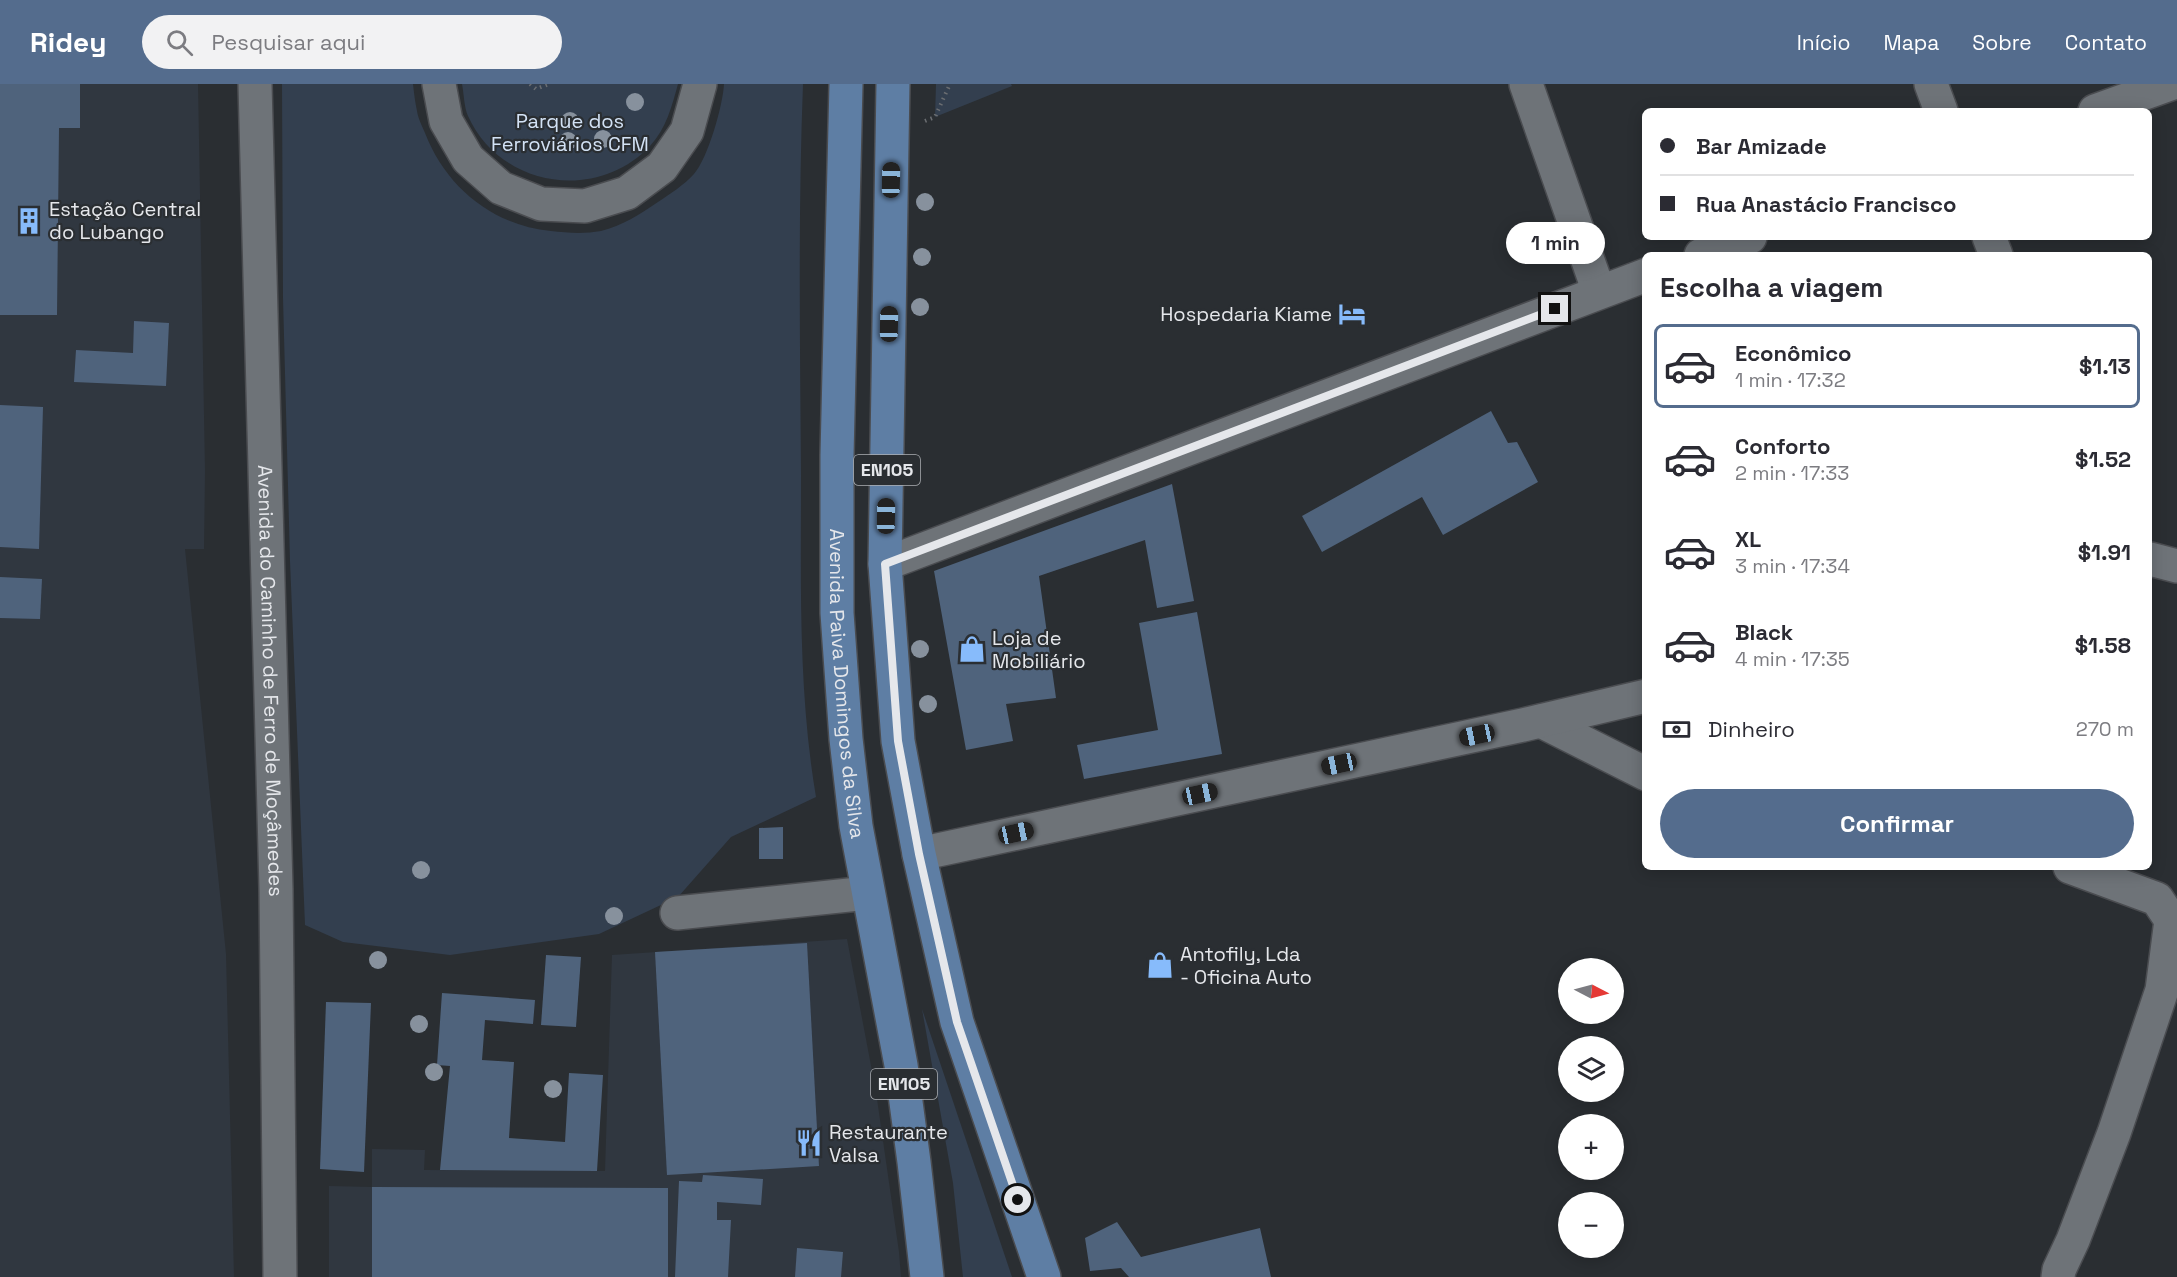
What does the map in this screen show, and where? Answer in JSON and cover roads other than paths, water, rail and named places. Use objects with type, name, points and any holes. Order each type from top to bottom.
[{"type":"main road","name":"Avenida Paiva Domingos da Silva","points":[[846,84],[837,455],[837,613],[846,739],[856,826],[901,1065],[927,1277]]},
{"type":"main road","name":"EN105","points":[[893,84],[885,564],[898,741],[919,854],[957,1022],[1044,1277]]},
{"type":"street","name":"Avenida do Caminho de Ferro de Moçâmedes","points":[[255,84],[276,889],[280,1277]]},
{"type":"street","points":[[439,84],[446,121],[468,159],[501,188],[541,204],[585,206],[627,193],[662,167],[687,131],[700,84]]},
{"type":"street","points":[[1526,84],[1599,292]]},
{"type":"street","points":[[1931,84],[1940,108]]},
{"type":"street","points":[[2103,108],[2170,84]]},
{"type":"street","points":[[1709,252],[1742,240]]},
{"type":"street","points":[[885,564],[1642,276]]},
{"type":"street","points":[[2152,560],[2177,566]]},
{"type":"street","points":[[919,854],[1541,721],[1642,697]]},
{"type":"street","points":[[1541,721],[1642,772]]},
{"type":"street","points":[[2058,1277],[2114,1133],[2162,990],[2171,920],[2157,899],[2078,870]]},
{"type":"street","points":[[677,913],[868,893]]},
{"type":"place","name":"Estação Central do Lubango","points":[[29,221]]},
{"type":"place","name":"Hospedaria Kiame","points":[[1352,314]]},
{"type":"place","name":"Loja de Mobiliário","points":[[972,649]]},
{"type":"place","name":"Antofily, Lda - Oficina Auto","points":[[1160,965]]},
{"type":"place","name":"Restaurante Valsa","points":[[809,1143]]},
{"type":"park label","name":"Parque dos Ferroviários CFM","points":[[570,132]]}]
